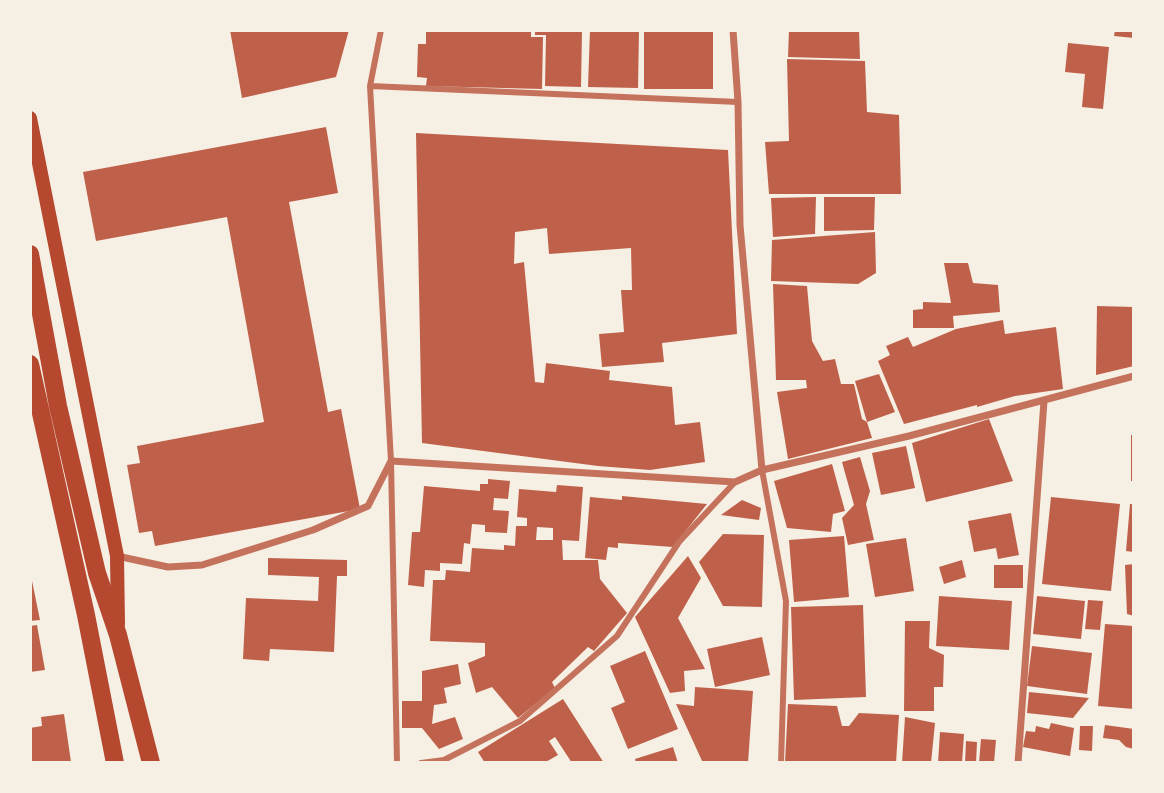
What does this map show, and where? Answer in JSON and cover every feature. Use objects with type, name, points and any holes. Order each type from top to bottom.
[{"type":"main road","points":[[30,118],[117,556],[118,635]]},
{"type":"main road","points":[[30,254],[58,406],[97,573],[118,635],[151,763]]},
{"type":"main road","points":[[30,364],[86,615],[115,763]]},
{"type":"street","points":[[381,30],[370,86],[391,461],[397,763]]},
{"type":"street","points":[[733,30],[738,102],[740,225],[762,470],[786,601],[781,763]]},
{"type":"street","points":[[370,86],[738,102]]},
{"type":"street","points":[[421,763],[444,760],[520,721],[617,636],[679,542],[735,482],[762,470],[909,436],[1134,376]]},
{"type":"street","points":[[1018,763],[1044,401]]},
{"type":"street","points":[[391,461],[735,482]]},
{"type":"street","points":[[117,556],[169,567],[202,565],[313,530],[368,506],[391,461]]},
{"type":"building","points":[[230,30],[349,30],[336,77],[242,98]]},
{"type":"building","points":[[426,30],[531,30],[531,37],[543,37],[542,89],[426,86],[427,78],[417,77],[418,44],[426,44]]},
{"type":"building","points":[[535,30],[582,30],[581,87],[545,86],[546,35],[535,35]]},
{"type":"building","points":[[590,30],[639,30],[638,88],[588,87]]},
{"type":"building","points":[[644,30],[713,30],[713,89],[644,89]]},
{"type":"building","points":[[789,30],[859,30],[860,59],[788,57]]},
{"type":"building","points":[[1115,30],[1134,30],[1134,38],[1114,36]]},
{"type":"building","points":[[1068,43],[1109,47],[1103,109],[1082,107],[1085,74],[1065,72]]},
{"type":"building","points":[[787,59],[865,61],[867,112],[899,115],[901,194],[769,194],[765,142],[789,141]]},
{"type":"building","points":[[326,127],[338,193],[289,202],[328,412],[341,409],[360,509],[155,546],[152,531],[139,533],[127,465],[140,463],[137,446],[264,422],[227,217],[96,241],[83,172]]},
{"type":"building","points":[[416,133],[728,150],[737,334],[662,343],[664,362],[602,367],[599,334],[624,332],[621,290],[632,290],[631,248],[549,254],[547,228],[515,232],[514,264],[524,262],[535,382],[544,383],[546,363],[610,371],[609,380],[672,387],[675,425],[700,422],[705,462],[650,470],[598,466],[422,443]]},
{"type":"building","points":[[816,197],[815,234],[773,237],[771,198]]},
{"type":"building","points":[[824,197],[875,197],[874,230],[824,231]]},
{"type":"building","points":[[875,232],[876,273],[858,284],[771,281],[772,240]]},
{"type":"building","points":[[944,263],[968,263],[973,283],[998,285],[1000,312],[953,316],[954,328],[913,328],[913,310],[923,309],[923,302],[951,303]]},
{"type":"building","points":[[773,284],[807,286],[812,341],[823,361],[835,359],[841,384],[854,384],[862,419],[867,422],[872,438],[788,459],[777,392],[807,388],[806,380],[776,380]]},
{"type":"building","points":[[1097,306],[1134,307],[1134,366],[1096,375]]},
{"type":"building","points":[[1003,320],[1005,334],[1056,327],[1063,389],[1015,396],[904,424],[878,361],[890,355],[886,346],[908,337],[913,347],[956,329]]},
{"type":"building","points":[[879,374],[895,412],[867,422],[855,381]]},
{"type":"building","points":[[989,419],[1013,481],[926,502],[912,443]]},
{"type":"building","points":[[1131,435],[1134,435],[1134,481],[1131,481]]},
{"type":"building","points":[[906,446],[915,488],[881,495],[872,453]]},
{"type":"building","points":[[860,457],[870,491],[866,504],[874,540],[848,545],[842,518],[854,505],[842,462]]},
{"type":"building","points":[[832,464],[845,511],[833,514],[831,532],[787,528],[774,481]]},
{"type":"building","points":[[488,479],[510,481],[508,499],[494,498],[493,510],[509,511],[507,533],[485,532],[485,525],[472,524],[470,544],[464,543],[462,564],[440,563],[440,571],[425,570],[424,587],[408,585],[412,532],[420,532],[424,486],[480,491],[480,484],[488,484]]},
{"type":"building","points":[[557,485],[583,487],[579,541],[562,540],[563,560],[598,560],[600,579],[627,613],[594,651],[588,647],[552,682],[555,688],[518,718],[492,687],[476,693],[468,663],[485,656],[485,643],[430,641],[433,580],[445,580],[446,570],[470,572],[472,548],[504,550],[504,545],[515,546],[516,526],[527,526],[527,518],[517,517],[519,489],[556,492]],"holes":[[[537,527],[553,528],[553,540],[536,540]]]},
{"type":"building","points":[[622,496],[707,504],[673,547],[618,543],[618,548],[608,547],[606,560],[585,558],[590,497],[622,500]]},
{"type":"building","points":[[1051,497],[1120,504],[1111,591],[1042,584]]},
{"type":"building","points":[[742,500],[761,508],[759,520],[721,515]]},
{"type":"building","points":[[1130,504],[1134,504],[1134,552],[1126,551]]},
{"type":"building","points":[[1011,513],[1019,555],[998,559],[996,548],[974,552],[968,521]]},
{"type":"building","points":[[723,534],[764,535],[762,607],[723,606],[699,562]]},
{"type":"building","points":[[844,536],[849,597],[794,602],[789,540]]},
{"type":"building","points":[[906,538],[914,591],[875,597],[866,544]]},
{"type":"building","points":[[688,556],[701,578],[678,618],[705,669],[684,671],[685,691],[670,693],[635,617]]},
{"type":"building","points":[[268,558],[347,560],[347,576],[337,576],[334,652],[270,649],[269,661],[243,659],[246,598],[318,601],[319,577],[268,575]]},
{"type":"building","points":[[962,560],[966,577],[944,584],[939,567]]},
{"type":"building","points":[[1134,564],[1134,616],[1127,614],[1125,565]]},
{"type":"building","points":[[994,565],[1023,565],[1023,588],[994,588]]},
{"type":"building","points":[[30,571],[40,620],[30,621]]},
{"type":"building","points":[[939,596],[1012,601],[1009,650],[936,646]]},
{"type":"building","points":[[1037,596],[1085,601],[1081,639],[1033,634]]},
{"type":"building","points":[[1088,600],[1103,601],[1100,630],[1085,629]]},
{"type":"building","points":[[863,605],[866,697],[794,700],[791,607]]},
{"type":"building","points":[[905,621],[930,621],[929,648],[944,655],[943,687],[934,687],[934,711],[904,711]]},
{"type":"building","points":[[1105,624],[1134,626],[1134,709],[1098,706]]},
{"type":"building","points":[[37,625],[45,670],[30,672],[30,626]]},
{"type":"building","points":[[762,637],[770,675],[715,687],[707,649]]},
{"type":"building","points":[[1032,646],[1092,653],[1087,694],[1027,686]]},
{"type":"building","points":[[645,651],[678,729],[628,749],[611,708],[625,702],[610,666]]},
{"type":"building","points":[[458,664],[461,684],[444,688],[447,703],[434,705],[432,724],[455,717],[463,739],[439,749],[422,728],[402,728],[402,701],[422,701],[422,671]]},
{"type":"building","points":[[695,687],[753,691],[748,763],[703,763],[676,704],[694,706]]},
{"type":"building","points":[[1029,692],[1089,698],[1073,718],[1027,713]]},
{"type":"building","points":[[563,699],[604,763],[572,763],[555,737],[549,741],[558,755],[544,763],[485,763],[478,752]]},
{"type":"building","points":[[788,704],[837,706],[842,726],[849,726],[859,713],[899,715],[896,763],[785,763]]},
{"type":"building","points":[[64,714],[71,762],[30,763],[30,728],[42,726],[41,717]]},
{"type":"building","points":[[905,717],[935,723],[931,763],[902,763]]},
{"type":"building","points":[[1051,723],[1074,728],[1070,756],[1023,747],[1026,731],[1035,732],[1036,726],[1049,729]]},
{"type":"building","points":[[1105,725],[1134,729],[1134,749],[1126,747],[1119,740],[1103,738]]},
{"type":"building","points":[[1080,726],[1093,726],[1092,751],[1079,750]]},
{"type":"building","points":[[940,732],[964,734],[962,763],[938,763]]},
{"type":"building","points":[[981,739],[996,740],[994,763],[979,763]]},
{"type":"building","points":[[966,741],[977,742],[976,763],[965,763]]},
{"type":"building","points":[[673,747],[678,763],[636,763],[635,759]]}]
